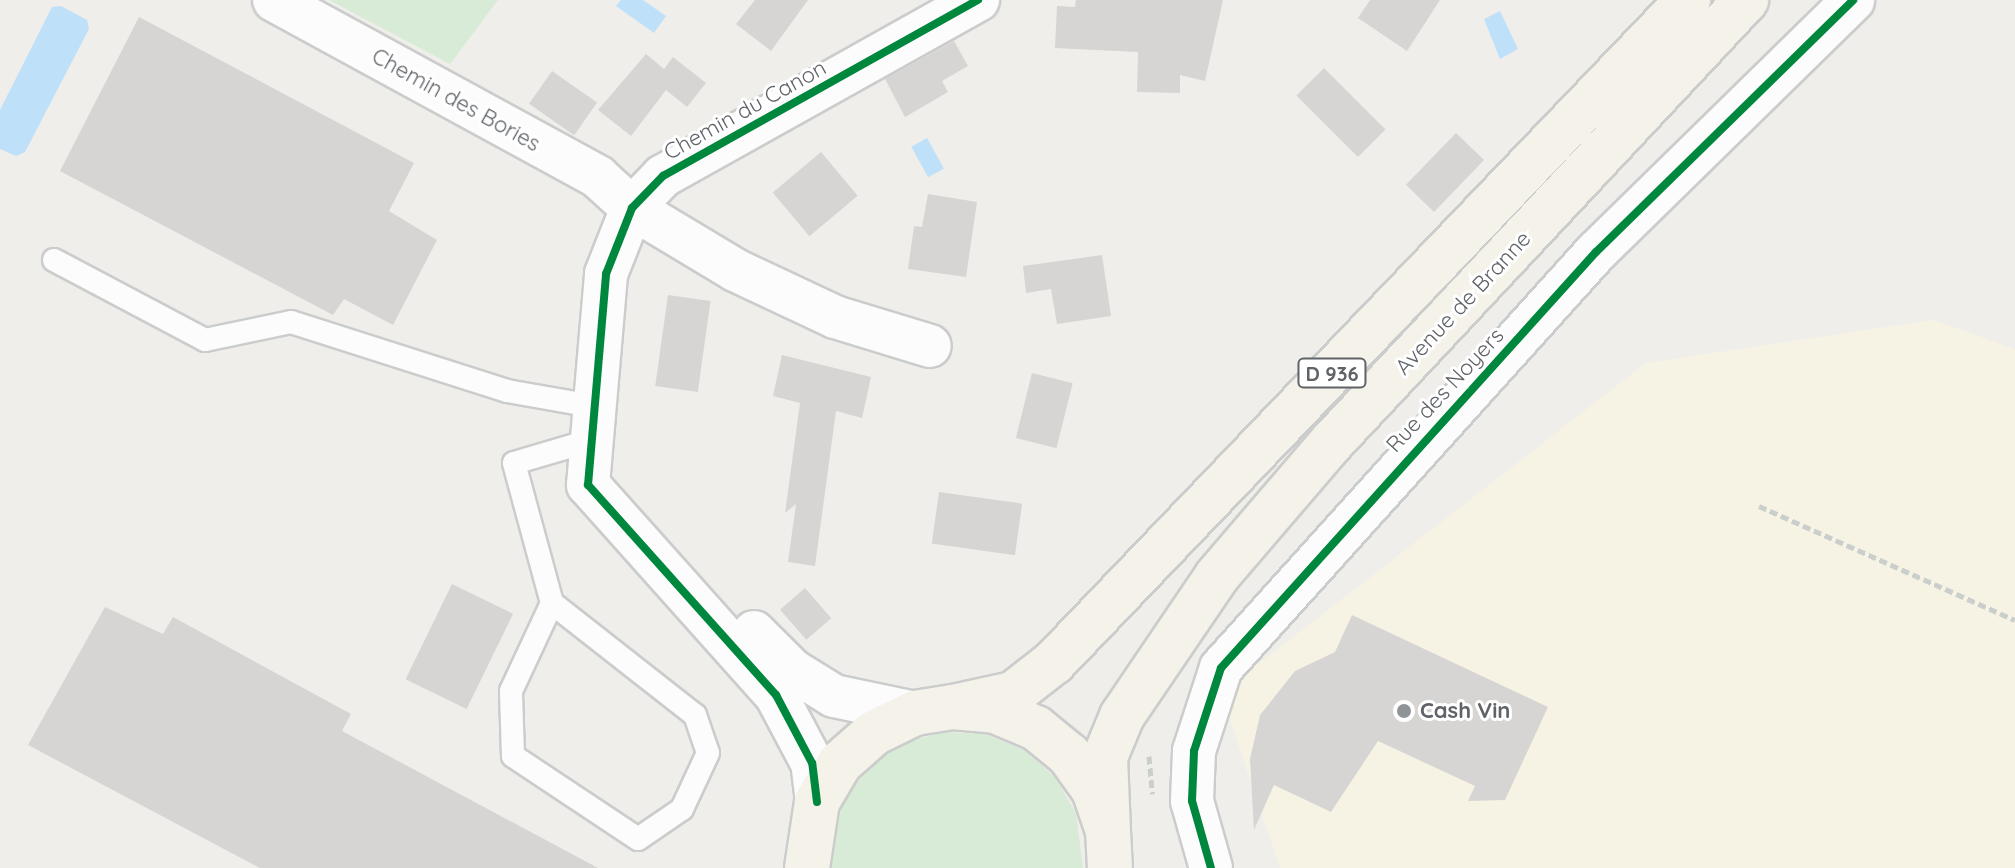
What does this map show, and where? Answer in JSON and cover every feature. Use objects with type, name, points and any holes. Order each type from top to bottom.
[{"type":"main road","name":"Avenue de Branne","points":[[817,802],[840,763],[874,733],[934,710],[1013,694],[1054,662],[1688,0]]},
{"type":"main road","name":"Avenue de Branne","points":[[1109,849],[1105,757],[1122,716],[1217,576],[1332,442],[1746,0]]},
{"type":"main road","points":[[934,710],[995,711],[1036,728],[1069,755],[1094,790],[1109,849]]},
{"type":"main road","points":[[807,868],[817,802]]},
{"type":"street","name":"Chemin des Bories","points":[[274,0],[598,177],[632,208],[735,270],[835,317],[930,346]]},
{"type":"street","name":"Chemin du Canon","points":[[817,802],[812,763],[776,695],[588,485],[606,274],[632,208],[663,176],[978,0]]},
{"type":"street","name":"Rue des Noyers","points":[[1211,868],[1192,801],[1194,751],[1221,668],[1596,252],[1853,0]]},
{"type":"street","points":[[592,423],[627,492],[792,670],[834,696],[934,710]]},
{"type":"lane","points":[[54,260],[205,340],[291,322],[507,391],[592,423]]},
{"type":"lane","points":[[552,603],[511,691],[513,756],[638,839],[682,809],[708,753],[695,715],[552,603],[514,463],[592,423]]},
{"type":"path","points":[[1759,506],[2015,620]]},
{"type":"shaded area","points":[[1933,320],[2015,349],[2015,868],[1280,868],[1221,693],[1646,363]]},
{"type":"green space","points":[[329,0],[498,0],[450,64]]},
{"type":"green space","points":[[944,732],[985,734],[1024,750],[1055,777],[1076,813],[1083,868],[832,868],[832,841],[844,801],[869,767],[903,743]]},
{"type":"water","points":[[621,0],[643,0],[666,16],[654,33],[616,6]]},
{"type":"water","points":[[61,6],[87,20],[89,29],[25,152],[16,156],[0,149],[0,110],[52,7]]},
{"type":"water","points":[[1500,11],[1518,49],[1500,59],[1484,19]]},
{"type":"water","points":[[927,138],[944,169],[928,177],[911,147]]},
{"type":"building","points":[[755,0],[808,0],[771,51],[736,24]]},
{"type":"building","points":[[1076,0],[1223,0],[1205,81],[1180,75],[1180,93],[1137,92],[1138,52],[1055,48],[1057,6],[1075,7]]},
{"type":"building","points":[[1370,0],[1440,0],[1407,51],[1358,18]]},
{"type":"building","points":[[139,17],[414,163],[389,211],[437,240],[393,325],[344,299],[333,315],[60,171]]},
{"type":"building","points":[[954,41],[968,66],[942,81],[948,92],[905,117],[885,79]]},
{"type":"building","points":[[646,54],[664,69],[673,57],[706,83],[687,107],[666,90],[631,136],[598,110]]},
{"type":"building","points":[[1324,68],[1386,130],[1358,157],[1296,96]]},
{"type":"building","points":[[552,71],[597,103],[574,135],[529,104]]},
{"type":"building","points":[[1456,133],[1484,160],[1434,212],[1406,185]]},
{"type":"building","points":[[821,152],[858,196],[809,236],[773,192]]},
{"type":"building","points":[[928,194],[977,202],[966,277],[908,269],[914,226],[922,227]]},
{"type":"building","points":[[1102,255],[1111,316],[1057,324],[1051,289],[1026,293],[1023,266]]},
{"type":"building","points":[[668,295],[711,301],[698,392],[655,386]]},
{"type":"building","points":[[782,355],[871,377],[862,418],[836,411],[815,566],[788,562],[796,504],[785,513],[800,403],[773,396]]},
{"type":"building","points":[[1032,373],[1073,383],[1057,448],[1016,438]]},
{"type":"building","points":[[939,492],[1022,504],[1015,555],[932,543]]},
{"type":"building","points":[[452,584],[513,614],[467,709],[406,679]]},
{"type":"building","points":[[805,588],[831,618],[806,640],[780,610]]},
{"type":"building","points":[[105,607],[163,634],[173,617],[351,714],[342,731],[598,868],[260,868],[28,745]]},
{"type":"building","name":"Cash Vin","points":[[1352,615],[1548,707],[1505,800],[1468,801],[1475,786],[1378,741],[1331,812],[1274,785],[1254,830],[1250,759],[1260,715],[1295,671],[1335,652]]},
{"type":"cycle path","points":[[817,802],[812,763],[776,695],[588,485],[606,274],[632,208],[663,176],[978,0]]},
{"type":"cycle path","points":[[1211,868],[1192,801],[1194,751],[1221,668],[1596,252],[1853,0]]},
{"type":"place","name":"Cash Vin","points":[[1404,711]]}]
